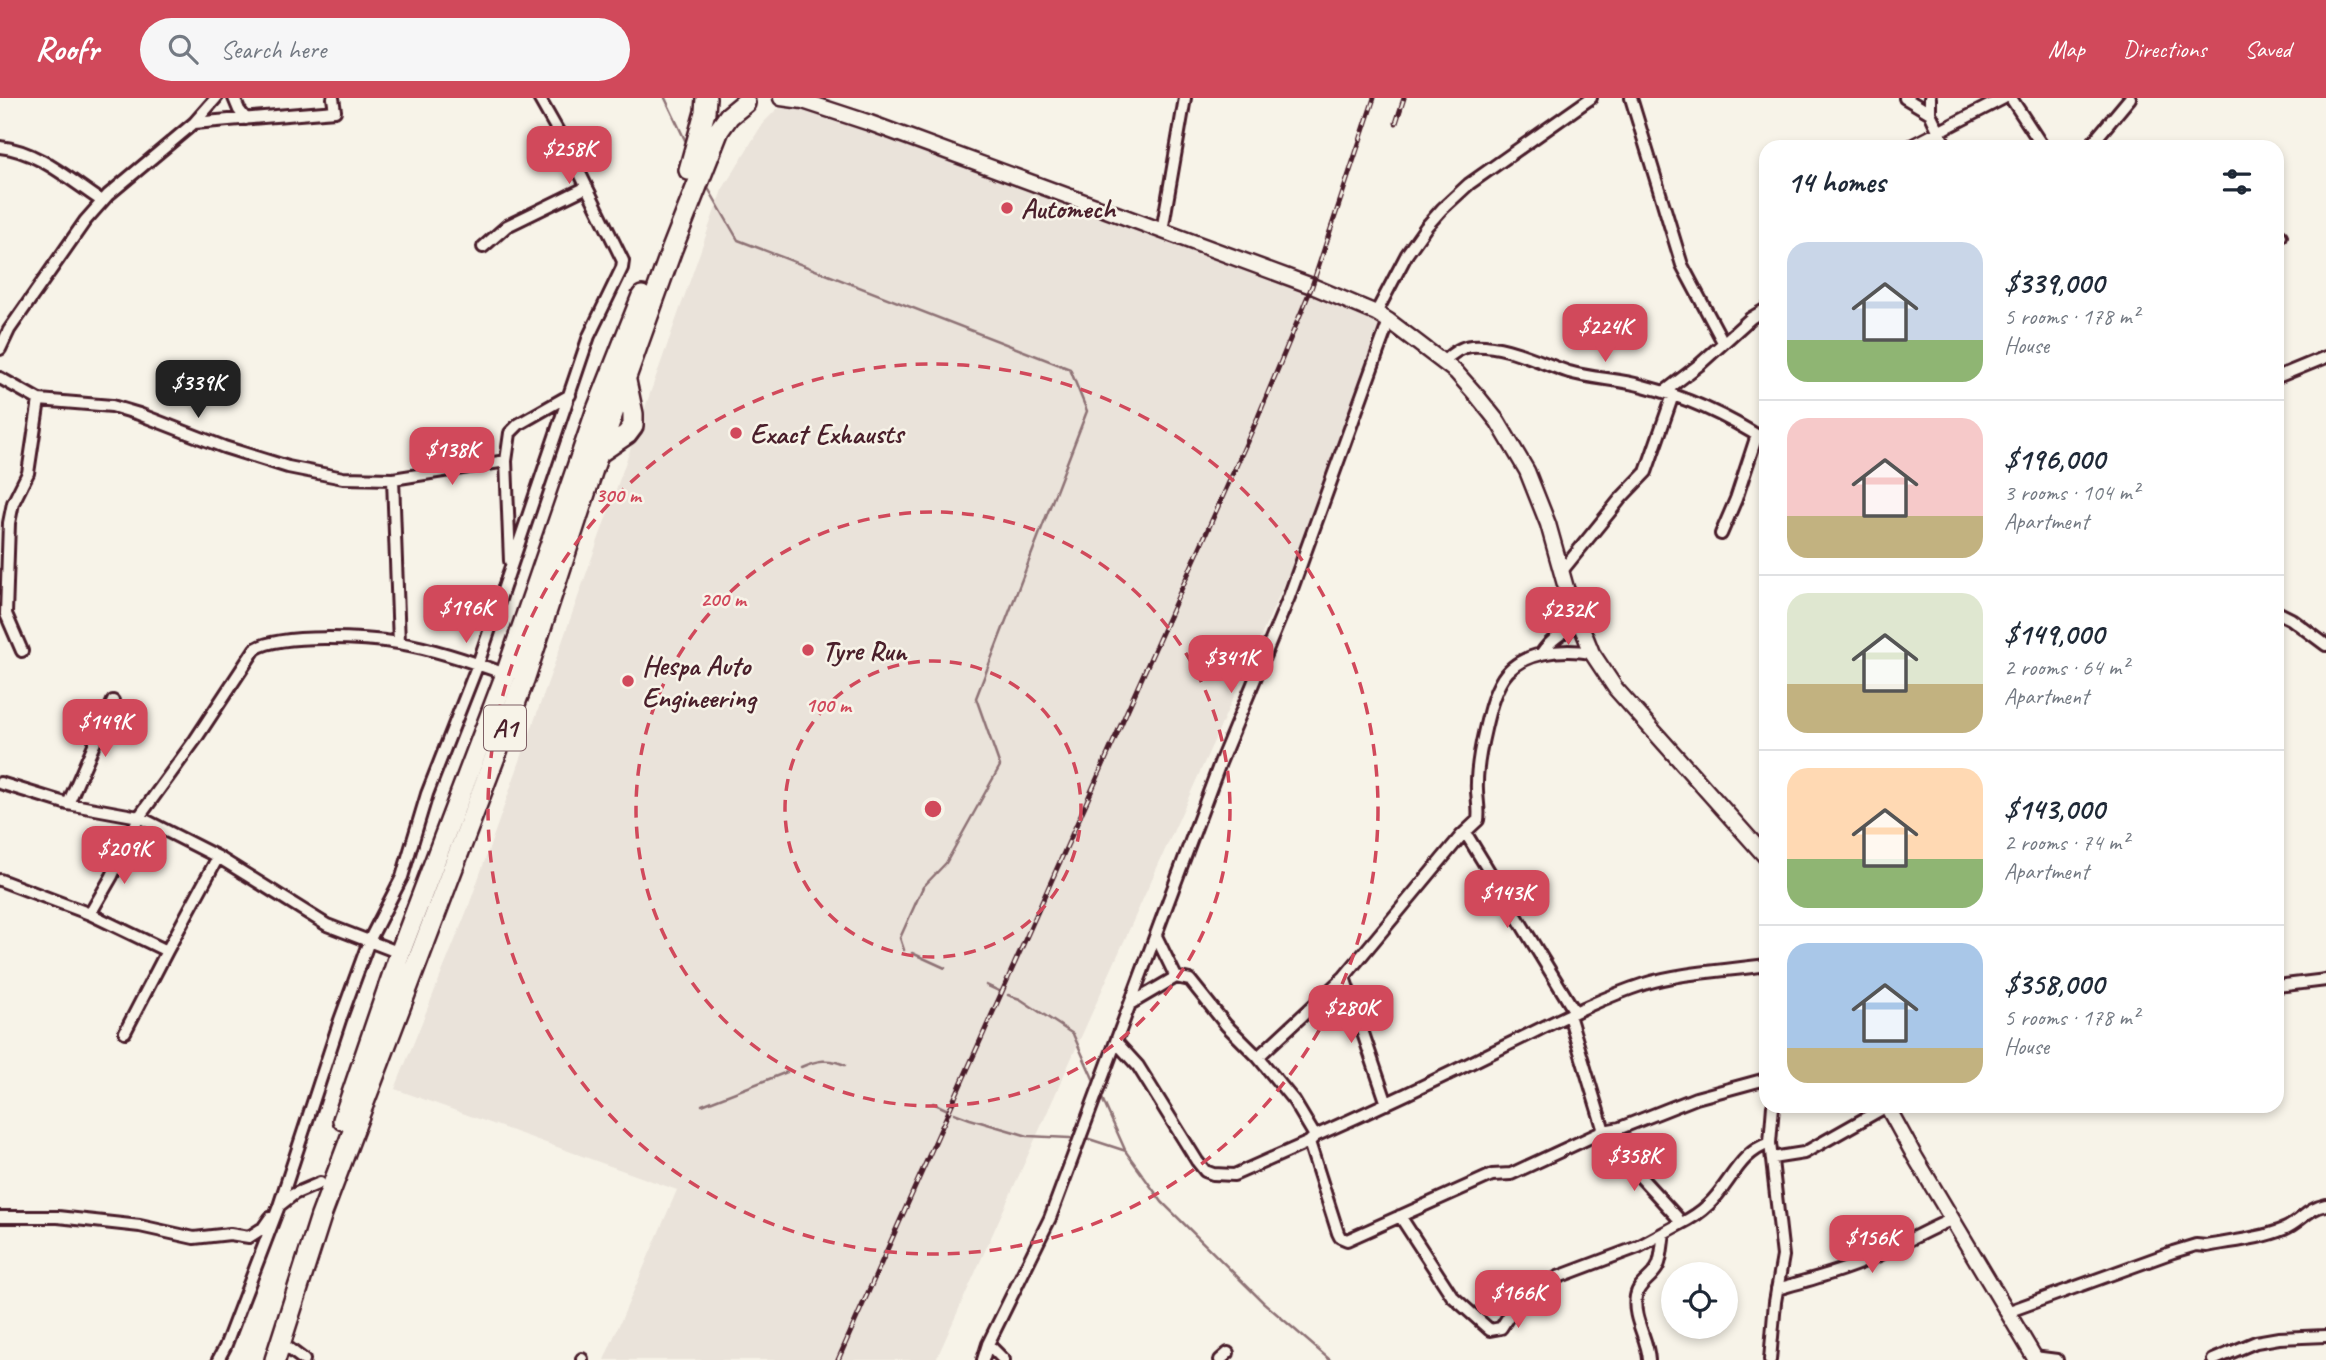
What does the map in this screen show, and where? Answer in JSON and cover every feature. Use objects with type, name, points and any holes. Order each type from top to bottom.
[{"type":"highway","name":"A1","points":[[263,1360],[320,1183],[400,953],[515,677],[596,412],[662,247],[695,152],[706,98]]},
{"type":"highway","name":"A1","points":[[712,98],[731,106],[748,100]]},
{"type":"highway","name":"A1","points":[[277,1351],[325,1204],[707,155],[719,130],[748,100]]},
{"type":"street","points":[[0,349],[5,328],[102,201],[194,123],[216,98]]},
{"type":"street","points":[[234,98],[246,119]]},
{"type":"street","points":[[194,123],[335,111],[333,98]]},
{"type":"street","points":[[218,1360],[279,1206],[323,1066],[369,941],[402,877],[427,794],[478,664],[589,336],[624,264],[587,187],[539,98]]},
{"type":"street","points":[[781,98],[801,99],[870,123],[1300,281],[1376,313],[1443,362],[1478,397],[1518,454],[1539,498],[1561,572],[1592,653],[1616,689],[1759,849]]},
{"type":"street","points":[[1161,231],[1185,98]]},
{"type":"street","points":[[1376,313],[1407,254],[1442,209],[1469,184],[1591,98]]},
{"type":"street","points":[[1631,98],[1682,265],[1723,342]]},
{"type":"street","points":[[1905,98],[1930,113]]},
{"type":"street","points":[[1930,98],[1930,113],[1942,140]]},
{"type":"street","points":[[1921,140],[2004,98]]},
{"type":"street","points":[[2011,98],[2038,140]]},
{"type":"street","points":[[2095,140],[2130,98]]},
{"type":"street","points":[[0,147],[23,151],[102,201]]},
{"type":"street","points":[[483,247],[507,226],[587,187]]},
{"type":"street","points":[[1561,572],[1612,508],[1646,472],[1668,393],[1759,313]]},
{"type":"street","points":[[983,1360],[988,1344],[1050,1218],[1220,763],[1289,597],[1389,321]]},
{"type":"street","points":[[1443,362],[1464,348],[1488,347],[1507,350],[1596,379],[1640,385],[1668,393],[1759,437]]},
{"type":"street","points":[[2284,374],[2326,357]]},
{"type":"street","points":[[0,378],[39,400],[112,406],[224,447],[299,470],[343,478],[393,479],[506,461]]},
{"type":"street","points":[[511,567],[506,461],[510,433],[570,395]]},
{"type":"street","points":[[22,651],[6,614],[9,523],[13,503],[28,473],[39,400]]},
{"type":"street","points":[[1721,534],[1759,443]]},
{"type":"street","points":[[393,479],[399,643]]},
{"type":"street","points":[[2284,616],[2326,645]]},
{"type":"street","points":[[1541,654],[1558,635],[1580,624]]},
{"type":"street","points":[[90,914],[112,876],[139,817],[195,740],[255,649],[275,640],[323,638],[399,643],[515,677]]},
{"type":"street","points":[[1258,1057],[1344,977],[1478,820],[1476,784],[1492,701],[1504,677],[1519,663],[1541,654],[1565,650],[1592,653]]},
{"type":"street","points":[[68,804],[113,701]]},
{"type":"street","points":[[0,783],[68,804],[139,817],[218,857],[327,925],[400,953]]},
{"type":"street","points":[[1465,832],[1572,1013],[1604,1131],[1613,1147],[1677,1217],[1680,1224]]},
{"type":"street","points":[[125,1032],[218,857]]},
{"type":"street","points":[[0,880],[90,914],[167,951]]},
{"type":"street","points":[[1156,936],[1176,977]]},
{"type":"street","points":[[1116,1042],[1138,1066],[1205,1171],[1222,1176],[1234,1175],[1387,1104],[1572,1013],[1647,984],[1759,966]]},
{"type":"street","points":[[1130,1004],[1176,977],[1190,980],[1294,1101],[1312,1139],[1340,1237],[1351,1239],[1492,1175],[1511,1174],[1604,1131],[1620,1128],[1696,1098],[1759,1081]]},
{"type":"street","points":[[1344,977],[1387,1104]]},
{"type":"street","points":[[2284,985],[2326,980]]},
{"type":"street","points":[[1770,1360],[1783,1256],[1770,1143],[1772,1113]]},
{"type":"street","points":[[1772,1158],[1804,1153],[1875,1113]]},
{"type":"street","points":[[1891,1113],[2035,1359],[2057,1360]]},
{"type":"street","points":[[1400,1216],[1452,1296],[1490,1330],[1501,1328],[1515,1306],[1558,1276],[1638,1247],[1693,1217],[1710,1204],[1755,1148],[1770,1143]]},
{"type":"street","points":[[0,1217],[58,1217],[140,1226],[194,1238],[230,1234],[249,1237],[263,1228],[279,1206],[294,1194],[320,1183]]},
{"type":"street","points":[[2007,1312],[2196,1245],[2207,1246],[2273,1233],[2295,1224],[2308,1210],[2326,1205]]},
{"type":"street","points":[[1777,1289],[1874,1257],[1952,1219]]},
{"type":"street","points":[[1650,1360],[1637,1322],[1635,1299],[1642,1283],[1657,1269],[1664,1233]]},
{"type":"street","points":[[2213,1360],[2256,1342],[2326,1336]]},
{"type":"street","points":[[988,1344],[1004,1360]]},
{"type":"street","points":[[277,1351],[304,1360]]},
{"type":"shaded area","points":[[797,106],[837,116],[1255,270],[1383,325],[1310,527],[936,1360],[604,1360],[677,1190],[395,1089],[468,908],[722,190],[763,123],[777,109]]},
{"type":"waterway","points":[[665,98],[685,140]]},
{"type":"waterway","points":[[708,188],[738,240],[1070,369],[1087,411],[976,698],[1000,766],[946,863],[923,887],[900,938],[904,950]]},
{"type":"waterway","points":[[912,953],[945,968]]},
{"type":"waterway","points":[[986,985],[999,991]]},
{"type":"waterway","points":[[1008,995],[1020,999],[1073,1034],[1095,1083]]},
{"type":"waterway","points":[[801,1067],[823,1061],[845,1065]]},
{"type":"waterway","points":[[702,1105],[787,1072]]},
{"type":"waterway","points":[[1101,1096],[1126,1152],[1162,1202],[1263,1302],[1330,1360]]},
{"type":"waterway","points":[[933,1103],[948,1110]]},
{"type":"waterway","points":[[954,1113],[1028,1136],[1070,1138]]},
{"type":"waterway","points":[[1086,1138],[1126,1151]]},
{"type":"railway","points":[[838,1360],[1258,417],[1312,286],[1374,98]]},
{"type":"railway","points":[[1396,123],[1404,98]]},
{"type":"place","name":"Automech","points":[[1007,208]]},
{"type":"place","name":"Exact Exhausts","points":[[736,433]]},
{"type":"place","name":"Tyre Run","points":[[808,650]]},
{"type":"place","name":"Hespa Auto Engineering","points":[[628,681]]}]
